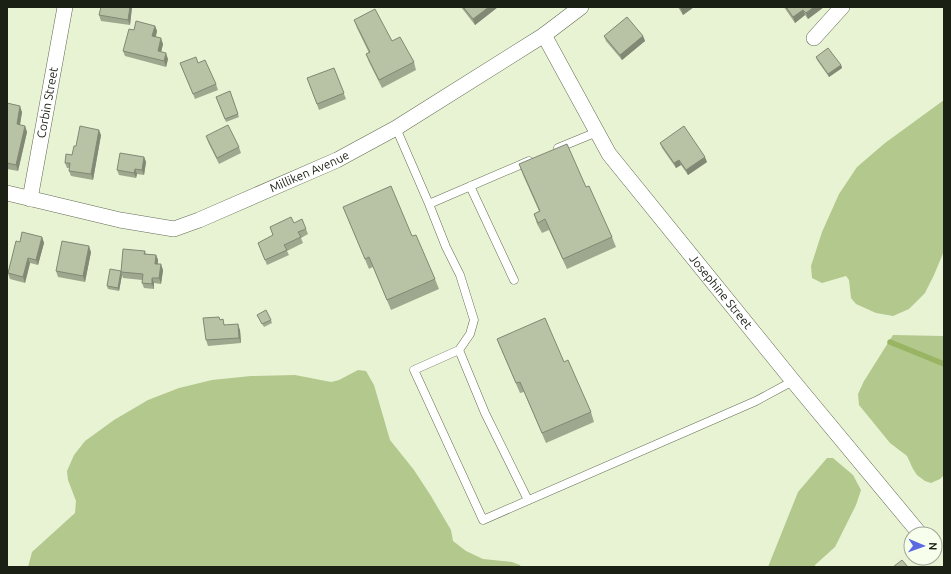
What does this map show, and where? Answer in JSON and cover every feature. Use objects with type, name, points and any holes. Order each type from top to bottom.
[{"type":"street","name":"Corbin Street","points":[[30,199],[65,7]]},
{"type":"street","name":"Milliken Avenue","points":[[7,193],[120,220],[174,229],[199,220],[337,160],[396,128],[544,35],[581,7]]},
{"type":"street","points":[[814,38],[842,7]]},
{"type":"street","name":"Josephine Street","points":[[544,35],[609,154],[793,381],[913,526]]},
{"type":"lane","points":[[396,128],[446,247],[460,275],[474,320],[470,334],[459,350],[414,370],[483,520],[756,401],[793,381]]},
{"type":"lane","points":[[548,153],[597,132]]},
{"type":"lane","points":[[429,204],[534,159]]},
{"type":"lane","points":[[470,186],[514,280]]},
{"type":"lane","points":[[459,350],[486,413],[528,500]]},
{"type":"green space","points":[[944,100],[944,251],[925,293],[909,309],[893,316],[876,313],[856,304],[851,298],[849,280],[846,276],[822,283],[812,278],[811,266],[822,232],[839,194],[857,167],[885,143]]},
{"type":"green space","points":[[893,335],[944,336],[944,475],[940,479],[931,483],[925,481],[917,475],[907,456],[890,443],[859,405],[858,394],[864,381]]},
{"type":"green space","points":[[358,370],[366,371],[374,385],[390,440],[414,470],[431,496],[451,530],[453,541],[466,551],[483,559],[512,562],[520,565],[521,567],[28,567],[32,552],[75,513],[76,501],[68,480],[67,471],[74,455],[85,441],[114,420],[148,400],[179,388],[212,380],[251,376],[295,375],[331,382],[339,380]]},
{"type":"green space","points":[[827,458],[833,458],[853,475],[861,490],[856,505],[835,547],[814,567],[768,567],[798,492]]},
{"type":"building","points":[[101,7],[130,7],[128,20],[99,15]]},
{"type":"building","points":[[463,7],[489,7],[473,19]]},
{"type":"building","points":[[786,7],[814,7],[806,13],[803,10],[793,17]]},
{"type":"building","points":[[375,9],[392,41],[400,37],[414,62],[379,80],[366,54],[370,52],[354,20]]},
{"type":"building","points":[[627,17],[643,36],[620,55],[604,36]]},
{"type":"building","points":[[136,21],[155,26],[152,36],[161,38],[158,51],[166,53],[164,61],[123,51],[129,29],[134,30]]},
{"type":"building","points":[[828,48],[841,65],[828,74],[816,57]]},
{"type":"building","points":[[196,57],[198,63],[205,60],[216,84],[193,94],[180,63]]},
{"type":"building","points":[[334,68],[344,93],[317,104],[307,78]]},
{"type":"building","points":[[230,91],[238,114],[225,119],[216,97]]},
{"type":"building","points":[[7,103],[20,106],[17,124],[25,126],[16,165],[7,163]]},
{"type":"building","points":[[228,125],[239,147],[217,158],[206,136]]},
{"type":"building","points":[[80,126],[99,130],[91,174],[69,171],[70,163],[65,163],[66,154],[72,155],[74,146],[76,146]]},
{"type":"building","points":[[684,126],[705,157],[686,170],[679,160],[674,163],[660,143]]},
{"type":"building","points":[[567,144],[586,187],[589,186],[612,237],[563,259],[545,219],[538,223],[534,214],[540,211],[519,164]]},
{"type":"building","points":[[120,153],[144,157],[142,170],[135,169],[134,173],[117,170]]},
{"type":"building","points":[[391,186],[412,236],[416,235],[435,279],[387,300],[369,257],[365,259],[343,207]]},
{"type":"building","points":[[291,217],[294,223],[302,219],[306,229],[298,232],[301,237],[284,245],[287,250],[265,260],[258,243],[273,235],[270,227]]},
{"type":"building","points":[[22,232],[42,237],[36,260],[28,258],[23,277],[8,273],[16,241],[20,242]]},
{"type":"building","points":[[62,241],[89,246],[83,276],[56,271]]},
{"type":"building","points":[[123,249],[145,251],[144,254],[156,255],[155,264],[161,264],[159,278],[152,278],[152,284],[142,283],[143,274],[121,272]]},
{"type":"building","points":[[110,269],[121,271],[118,288],[107,286]]},
{"type":"building","points":[[266,310],[271,320],[262,324],[257,315]]},
{"type":"building","points":[[219,317],[220,320],[223,319],[224,325],[238,324],[239,338],[206,340],[203,318]]},
{"type":"building","points":[[545,318],[564,362],[568,360],[591,412],[542,433],[520,382],[516,383],[497,339]]},
{"type":"building","points":[[902,560],[903,566],[908,567],[893,567]]},
{"type":"waterway","points":[[890,342],[944,364]]}]
